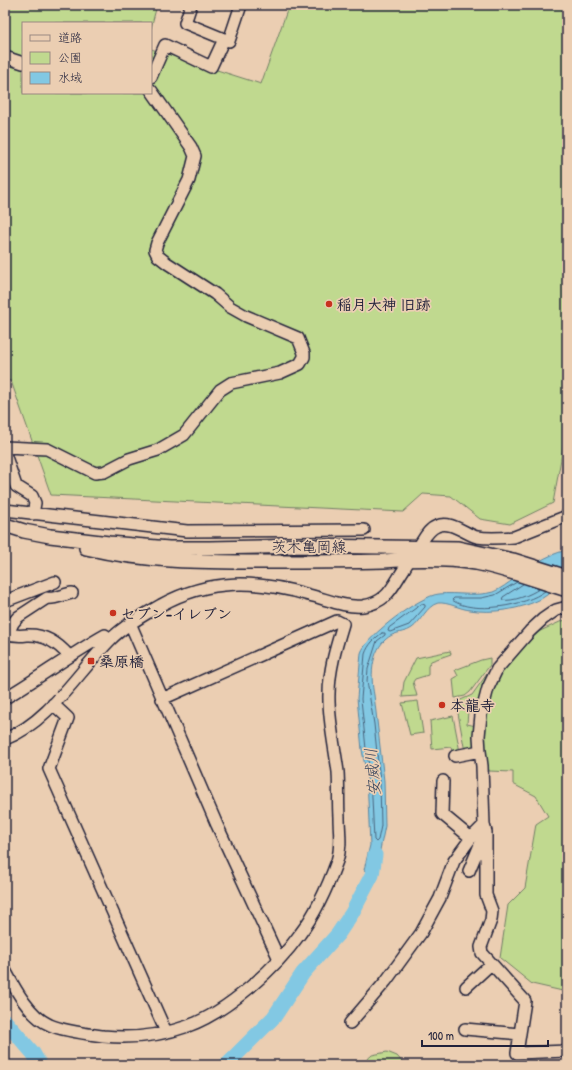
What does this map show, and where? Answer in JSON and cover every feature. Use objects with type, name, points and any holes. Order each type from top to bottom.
[{"type":"main road","name":"茨木亀岡線","points":[[5,525],[106,552],[167,561],[353,562],[410,559],[510,565]]},
{"type":"main road","name":"茨木亀岡線","points":[[50,536],[169,548],[303,546],[458,548],[565,585]]},
{"type":"street","points":[[191,5],[186,23],[229,41],[241,5]]},
{"type":"street","points":[[152,74],[165,45],[211,67],[224,39]]},
{"type":"street","points":[[5,57],[22,63]]},
{"type":"street","points":[[5,447],[47,449],[95,473],[104,472],[129,459],[158,450],[184,435],[220,390],[231,383],[293,368],[300,364],[304,357],[303,349],[298,338],[246,316],[230,307],[215,294],[158,256],[156,250],[157,243],[189,180],[195,156],[191,147],[152,91]]},
{"type":"street","points":[[5,454],[16,486],[32,496],[35,502],[33,514]]},
{"type":"street","points":[[5,510],[187,531],[364,530]]},
{"type":"street","points":[[5,739],[29,726],[53,704],[111,640],[130,624],[162,605],[192,592],[231,584],[249,584],[278,587],[348,606],[365,605],[382,598],[392,590],[410,559],[430,530],[442,524],[454,526],[466,533],[478,537],[514,537],[567,516]]},
{"type":"street","points":[[5,601],[55,582]]},
{"type":"street","points":[[69,656],[59,645],[51,640],[37,636],[16,636],[7,634],[18,617],[47,598],[51,599],[63,594],[72,593]]},
{"type":"street","points":[[567,607],[556,610],[536,625],[497,669],[488,688],[482,708],[480,729],[485,828],[486,896],[492,911],[491,920],[481,947],[482,953],[526,1001],[516,1053],[567,1051]]},
{"type":"street","points":[[5,970],[27,1006],[34,1014],[49,1025],[95,1035],[121,1038],[152,1036],[189,1026],[215,1013],[237,997],[279,959],[297,938],[308,922],[326,888],[340,853],[341,842],[338,774],[329,694],[332,661],[343,624],[337,621],[162,699]]},
{"type":"street","points":[[130,624],[217,825],[279,959]]},
{"type":"street","points":[[5,698],[69,656],[105,635],[111,640]]},
{"type":"street","points":[[53,704],[68,718],[49,769],[166,1032]]},
{"type":"street","points":[[455,756],[480,751]]},
{"type":"street","points":[[443,781],[442,814],[472,838]]},
{"type":"street","points":[[350,1023],[386,981],[421,933],[440,898],[454,861],[472,838],[485,828]]},
{"type":"street","points":[[469,871],[485,828]]},
{"type":"street","points":[[466,987],[491,964]]},
{"type":"street","points":[[465,1029],[520,1034]]},
{"type":"green space","points":[[5,5],[157,5],[152,24],[152,22],[22,22],[22,94],[152,94],[152,49],[261,84],[289,5],[567,5],[567,426],[553,503],[510,524],[480,519],[451,496],[423,494],[403,512],[51,495],[11,381],[5,380]]},
{"type":"green space","points":[[567,620],[567,992],[532,984],[500,958],[508,905],[525,888],[536,824],[548,816],[536,796],[513,784],[513,772],[489,771],[484,749],[484,730],[489,700],[500,673],[538,632]]},
{"type":"green space","points":[[450,651],[451,654],[431,661],[428,666],[428,675],[415,679],[413,682],[417,696],[402,697],[404,682],[416,658]]},
{"type":"green space","points":[[490,658],[490,665],[470,692],[465,696],[455,698],[453,679],[458,676],[455,670]]},
{"type":"green space","points":[[492,667],[478,711],[468,711],[467,724],[476,726],[476,750],[465,752],[456,702],[472,695]]},
{"type":"green space","points":[[418,701],[423,733],[410,735],[402,703]]},
{"type":"green space","points":[[453,716],[460,752],[452,752],[451,747],[432,749],[430,721]]},
{"type":"green space","points":[[387,1052],[397,1056],[405,1065],[361,1065],[372,1055]]},
{"type":"water","points":[[567,550],[567,577],[552,592],[541,599],[525,606],[497,611],[479,611],[438,603],[430,607],[412,628],[392,635],[380,646],[376,654],[372,670],[372,679],[384,781],[385,826],[375,874],[372,875],[364,870],[370,845],[367,777],[362,750],[357,698],[361,653],[365,646],[383,627],[420,601],[439,594],[480,594],[493,592],[539,562],[552,555]]},
{"type":"waterway","name":"安威川","points":[[226,1065],[274,1017],[303,973],[338,934],[352,913],[372,875],[375,855]]},
{"type":"waterway","name":"安威川","points":[[5,1021],[33,1053],[40,1065]]},
{"type":"place","name":"稲月大神 旧跡","points":[[329,304]]},
{"type":"place","name":"セブン-イレブン","points":[[113,613]]},
{"type":"place","name":"桑原橋","points":[[91,661]]},
{"type":"place","name":"本龍寺","points":[[442,705]]}]
